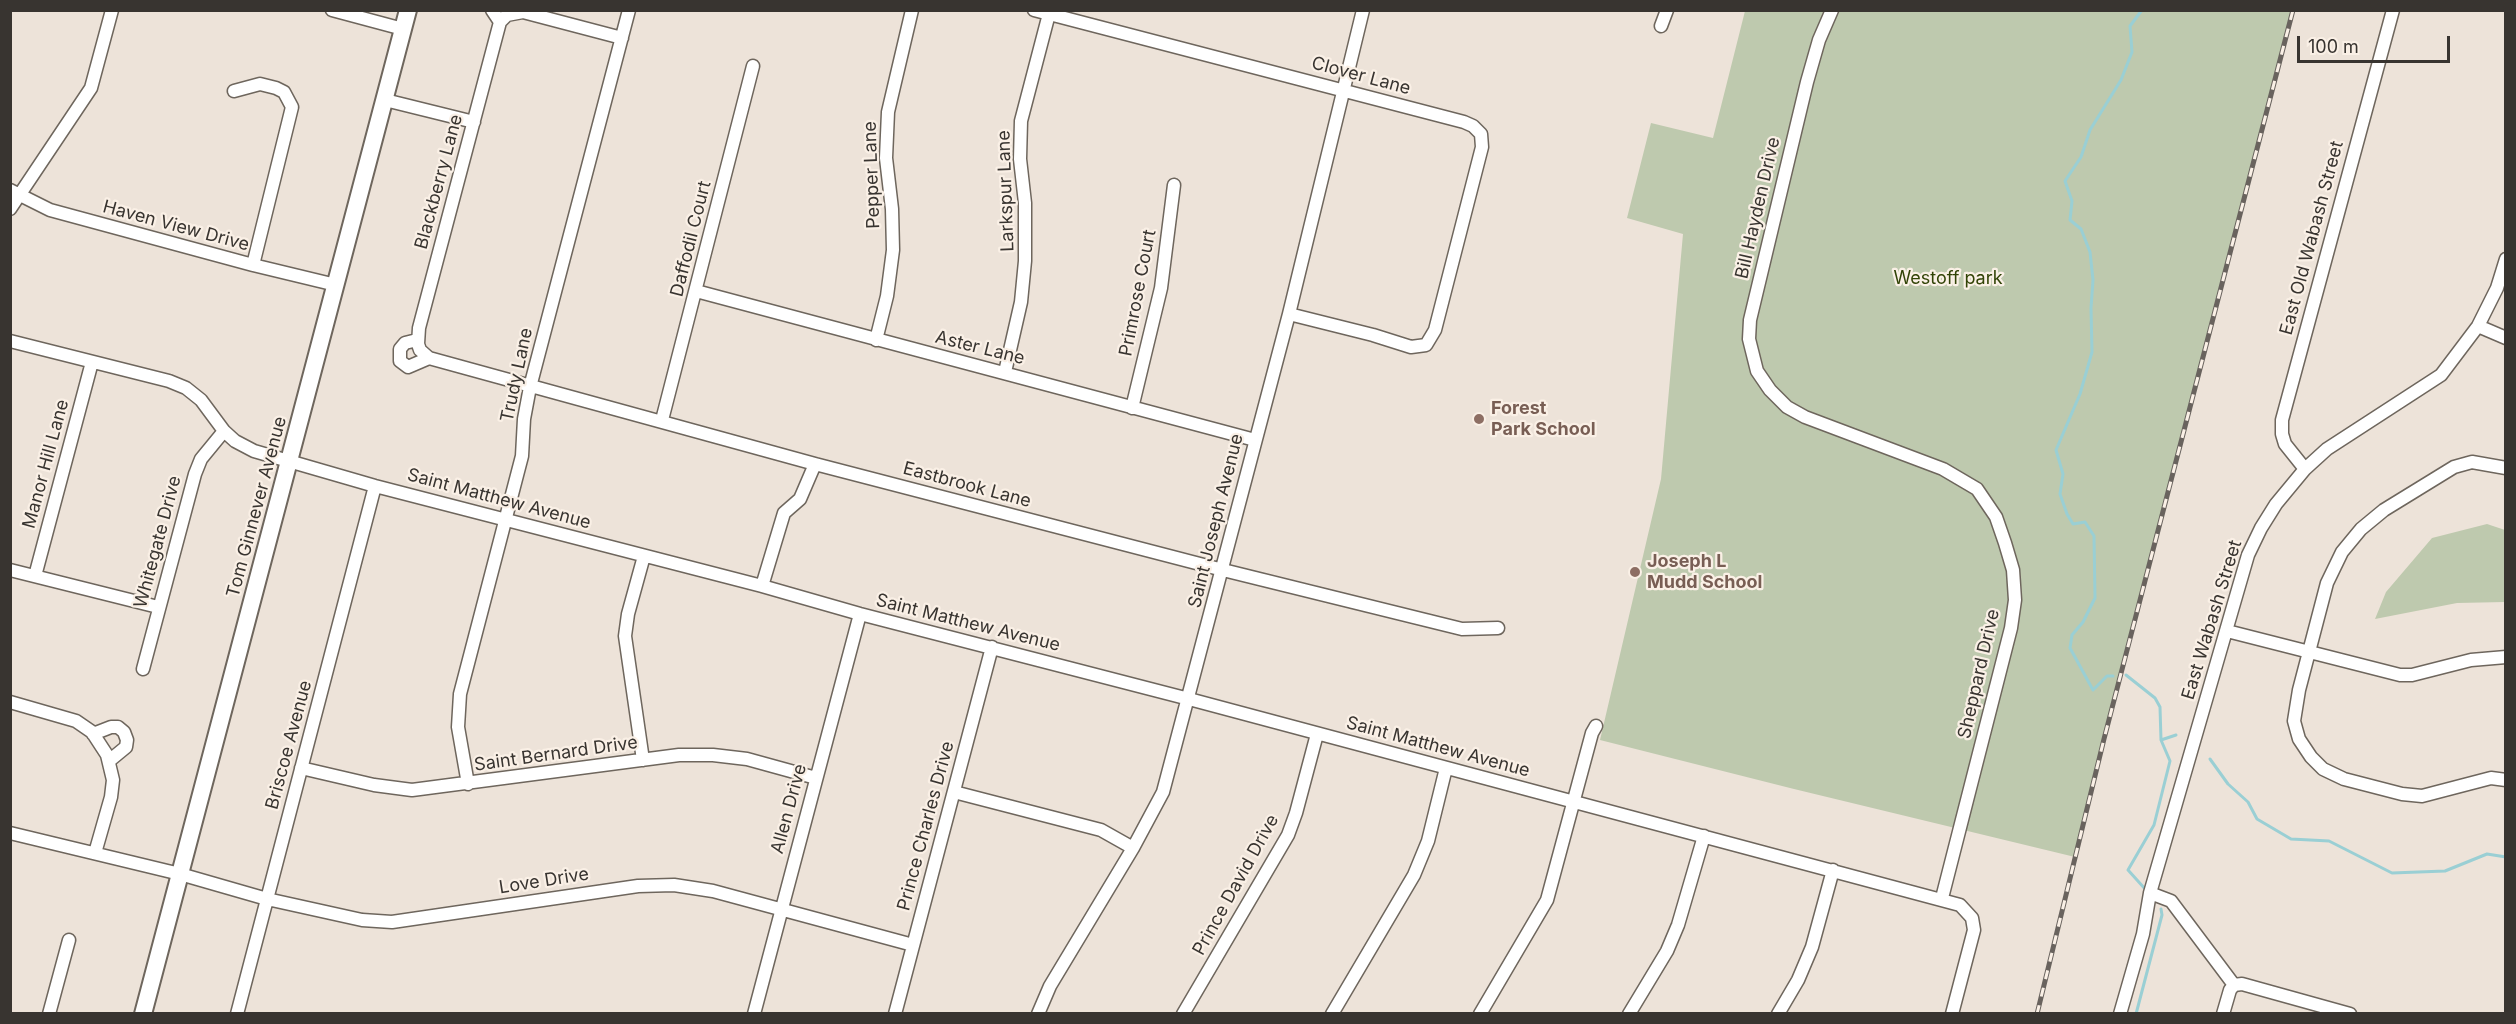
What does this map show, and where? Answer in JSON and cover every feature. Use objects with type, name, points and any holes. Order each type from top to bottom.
[{"type":"main road","name":"Tom Ginnever Avenue","points":[[143,1014],[408,10]]},
{"type":"street","points":[[10,209],[15,192],[91,88],[112,10]]},
{"type":"street","points":[[332,10],[403,28]]},
{"type":"street","points":[[492,10],[504,19],[523,11],[622,38]]},
{"type":"street","name":"Trudy Lane","points":[[468,784],[458,727],[460,694],[522,456],[524,419],[531,387],[629,10]]},
{"type":"street","name":"Pepper Lane","points":[[876,340],[887,296],[893,250],[892,209],[886,158],[888,112],[912,10]]},
{"type":"street","name":"Clover Lane","points":[[1034,10],[1464,122],[1473,126],[1481,134],[1482,147],[1435,330],[1426,345],[1411,347],[1289,314]]},
{"type":"street","name":"Saint Joseph Avenue","points":[[1038,1014],[1050,986],[1133,848],[1163,792],[1289,314],[1363,10]]},
{"type":"street","points":[[1661,26],[1667,10]]},
{"type":"street","name":"Bill Hayden Drive","points":[[1787,407],[1770,390],[1757,371],[1749,339],[1750,320],[1807,82],[1819,40],[1832,10]]},
{"type":"street","name":"East Old Wabash Street","points":[[2305,470],[2285,444],[2282,420],[2393,10]]},
{"type":"street","name":"Larkspur Lane","points":[[1005,372],[1021,302],[1026,261],[1025,203],[1020,159],[1022,121],[1049,13]]},
{"type":"street","name":"Blackberry Lane","points":[[422,349],[474,122],[504,19]]},
{"type":"street","name":"Daffodil Court","points":[[662,420],[753,66]]},
{"type":"street","points":[[234,91],[260,84],[276,88],[284,92],[292,107],[253,265]]},
{"type":"street","points":[[385,99],[474,122]]},
{"type":"street","name":"Primrose Court","points":[[1132,408],[1161,288],[1174,185]]},
{"type":"street","name":"Haven View Drive","points":[[15,192],[50,210],[336,285]]},
{"type":"street","name":"East Wabash Street","points":[[2120,1014],[2143,934],[2150,893],[2248,555],[2261,528],[2276,504],[2305,470],[2327,449],[2441,375],[2478,326],[2497,288],[2505,259]]},
{"type":"street","name":"Aster Lane","points":[[696,291],[1255,440]]},
{"type":"street","points":[[2478,326],[2505,338]]},
{"type":"street","name":"Saint Matthew Avenue","points":[[10,341],[186,388],[201,399],[224,431],[235,441],[254,451],[375,486],[762,586],[860,614],[1960,904],[1972,918],[1974,930],[1952,1014]]},
{"type":"street","name":"Eastbrook Lane","points":[[422,349],[531,387],[662,420],[815,464],[1223,570],[1462,629],[1498,628]]},
{"type":"street","name":"Manor Hill Lane","points":[[35,576],[92,362]]},
{"type":"street","name":"Sheppard Drive","points":[[1787,407],[1805,417],[1943,469],[1977,489],[1996,517],[2005,543],[2013,570],[2015,600],[2011,628],[1941,898]]},
{"type":"street","name":"Whitegate Drive","points":[[143,669],[195,474],[201,459],[224,431]]},
{"type":"street","points":[[2505,468],[2472,462],[2454,467],[2384,510],[2361,529],[2342,552],[2327,583],[2308,652],[2294,721],[2300,739],[2311,758],[2323,769],[2344,779],[2402,794],[2422,796],[2451,790],[2469,782],[2491,778],[2505,780]]},
{"type":"street","points":[[762,586],[784,513],[800,499],[815,464]]},
{"type":"street","name":"Briscoe Avenue","points":[[237,1014],[375,486]]},
{"type":"street","points":[[642,760],[625,636],[628,614],[644,556]]},
{"type":"street","points":[[10,570],[158,607]]},
{"type":"street","name":"Allen Drive","points":[[754,1014],[860,614]]},
{"type":"street","points":[[2227,631],[2400,675],[2412,675],[2471,660],[2505,657]]},
{"type":"street","name":"Prince Charles Drive","points":[[895,1014],[992,647]]},
{"type":"street","points":[[10,702],[76,721],[93,734],[109,761],[113,780],[111,797],[95,854]]},
{"type":"street","points":[[1480,1014],[1547,900],[1592,733],[1596,726]]},
{"type":"street","points":[[93,734],[111,727],[118,727],[124,732],[128,740],[126,747],[109,761]]},
{"type":"street","name":"Prince David Drive","points":[[1183,1014],[1288,835],[1317,734]]},
{"type":"street","name":"Saint Bernard Drive","points":[[301,768],[374,785],[412,790],[679,755],[713,755],[747,759],[816,778]]},
{"type":"street","points":[[1332,1014],[1414,875],[1428,841],[1446,768]]},
{"type":"street","points":[[954,792],[1101,830],[1133,848]]},
{"type":"street","name":"Love Drive","points":[[10,832],[180,874],[267,899],[362,920],[392,922],[638,886],[674,885],[713,891],[913,945]]},
{"type":"street","points":[[1629,1014],[1667,951],[1678,926],[1704,836]]},
{"type":"street","points":[[1778,1014],[1798,980],[1812,947],[1833,870]]},
{"type":"street","points":[[2150,893],[2171,901],[2234,985]]},
{"type":"street","points":[[49,1014],[69,940]]},
{"type":"street","points":[[2223,1014],[2230,990],[2234,985],[2242,984],[2350,1014]]},
{"type":"green space","name":"Westoff park","points":[[1745,11],[2293,11],[2075,857],[1600,740],[1661,479],[1683,234],[1627,218],[1651,123],[1713,138]]},
{"type":"green space","points":[[2487,524],[2505,530],[2505,602],[2457,603],[2375,619],[2386,592],[2432,538]]},
{"type":"waterway","points":[[2113,676],[2107,676],[2093,690],[2070,648],[2072,635],[2083,622],[2095,598],[2094,536],[2085,522],[2073,524],[2067,514],[2060,494],[2063,474],[2056,450],[2080,394],[2092,352],[2093,280],[2090,252],[2081,229],[2070,220],[2072,201],[2065,181],[2081,157],[2090,130],[2121,80],[2132,52],[2130,26],[2142,10]]},
{"type":"waterway","points":[[2126,675],[2155,698],[2160,707],[2161,740],[2170,761],[2154,825],[2128,870],[2146,890]]},
{"type":"waterway","points":[[2161,740],[2176,735]]},
{"type":"waterway","points":[[2210,759],[2228,784],[2248,802],[2257,819],[2291,839],[2329,841],[2392,873],[2445,871],[2487,854],[2506,857]]},
{"type":"waterway","points":[[2136,1014],[2162,915],[2161,909]]},
{"type":"railway","points":[[2037,1014],[2104,739],[2293,10]]},
{"type":"place","name":"Forest Park School","points":[[1479,419]]},
{"type":"place","name":"Joseph L Mudd School","points":[[1635,572]]}]
